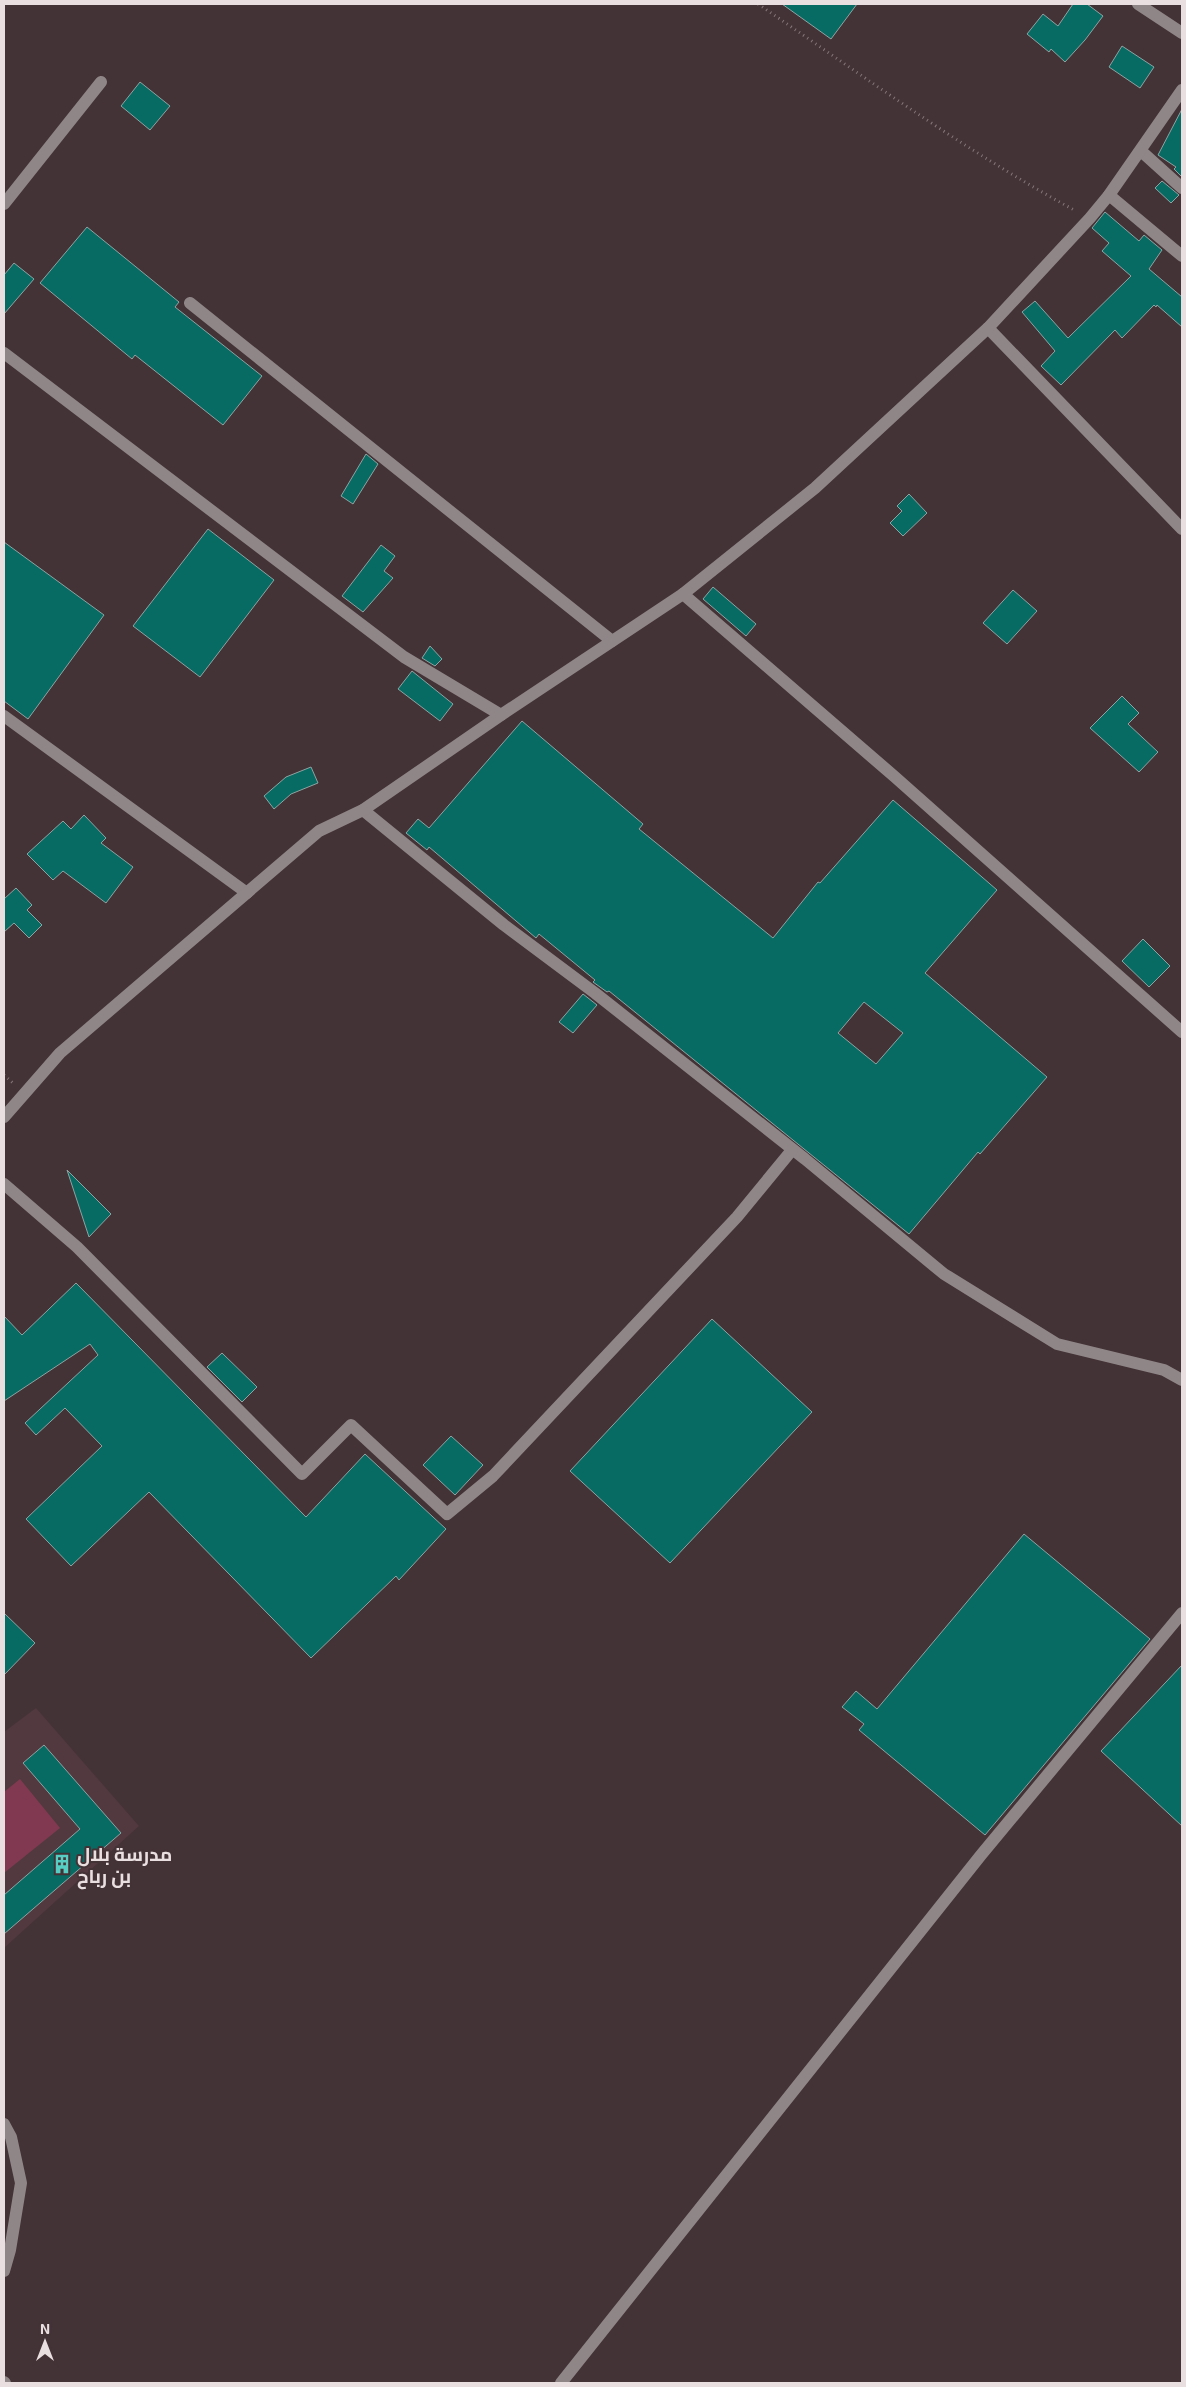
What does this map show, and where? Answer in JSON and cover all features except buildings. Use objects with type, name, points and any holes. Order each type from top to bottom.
[{"type":"street","points":[[1138,4],[1182,33]]},
{"type":"street","points":[[4,204],[101,82]]},
{"type":"street","points":[[4,1117],[60,1053],[318,831],[363,810],[501,715],[683,594],[815,488],[988,328],[1090,218],[1141,151],[1182,90]]},
{"type":"street","points":[[1141,151],[1182,188]]},
{"type":"street","points":[[1109,194],[1182,256]]},
{"type":"street","points":[[190,303],[612,641]]},
{"type":"street","points":[[988,328],[1182,528]]},
{"type":"street","points":[[4,353],[404,657],[501,715]]},
{"type":"street","points":[[683,594],[895,777],[1182,1032]]},
{"type":"street","points":[[4,716],[247,893]]},
{"type":"street","points":[[363,810],[504,925],[595,993],[792,1150],[944,1274],[1057,1344],[1164,1370],[1182,1380]]},
{"type":"street","points":[[4,1184],[78,1247],[302,1474],[351,1425],[446,1514],[500,1469],[737,1217],[792,1150]]},
{"type":"street","points":[[561,2383],[981,1855],[1182,1613]]},
{"type":"street","points":[[4,2124],[11,2137],[21,2183],[9,2224],[4,2271]]},
{"type":"path","points":[[758,4],[934,124],[1042,192],[1090,218]]},
{"type":"shaded area","points":[[36,1708],[139,1826],[4,1948],[4,1732]]},
{"type":"shaded area","points":[[20,1779],[60,1828],[4,1873],[4,1792]]},
{"type":"place","name":"مدرسة بلال بن رباح","points":[[62,1864]]}]
